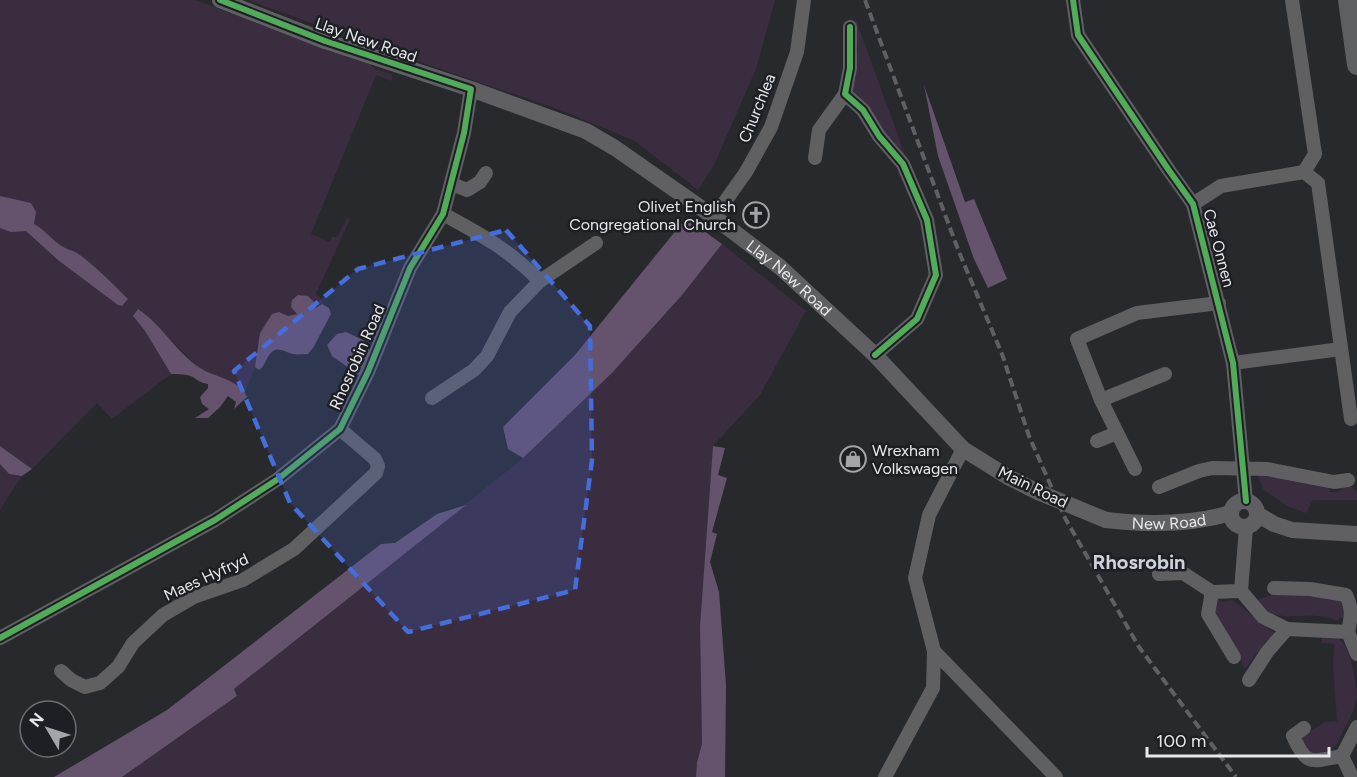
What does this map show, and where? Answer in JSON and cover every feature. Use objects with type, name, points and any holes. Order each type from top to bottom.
[{"type":"highway","points":[[1348,0],[1357,64]]},
{"type":"main road","name":"Llay New Road","points":[[220,0],[325,41],[586,130],[714,217],[780,267],[875,355],[963,449]]},
{"type":"main road","name":"Main Road","points":[[963,449],[1008,477],[1038,492],[1106,520]]},
{"type":"main road","name":"New Road","points":[[1106,520],[1133,524],[1181,523],[1206,521],[1231,513],[1235,524],[1250,514],[1292,530],[1357,534]]},
{"type":"street","name":"Churchlea","points":[[714,217],[746,172],[771,127],[797,52],[804,0]]},
{"type":"street","name":"Cae Onnen","points":[[1073,0],[1078,35],[1167,169],[1193,204],[1233,363],[1242,468],[1250,514],[1241,591]]},
{"type":"street","points":[[1292,0],[1315,154],[1304,172]]},
{"type":"street","points":[[815,158],[819,130],[845,94],[850,68],[849,27]]},
{"type":"street","name":"Rhosrobin Road","points":[[0,638],[215,520],[278,479],[340,429],[368,372],[410,268],[442,214],[464,133],[471,89]]},
{"type":"street","points":[[845,94],[863,110],[879,136],[903,164],[927,220],[936,275],[917,319],[875,355]]},
{"type":"street","points":[[1193,204],[1221,186],[1304,172],[1318,183],[1351,419]]},
{"type":"street","points":[[452,184],[467,190],[480,182],[486,173]]},
{"type":"street","points":[[442,214],[482,235],[518,259],[540,282]]},
{"type":"street","points":[[432,398],[474,370],[487,356],[510,312],[540,282],[596,243]]},
{"type":"street","points":[[1135,469],[1101,400],[1077,339],[1137,313],[1219,303]]},
{"type":"street","points":[[1233,363],[1341,349]]},
{"type":"street","points":[[1101,400],[1165,374]]},
{"type":"street","name":"Maes Hyfryd","points":[[61,671],[71,680],[85,687],[100,683],[118,667],[133,643],[163,615],[194,597],[243,580],[294,549],[376,474],[378,466],[375,459],[340,429]]},
{"type":"street","points":[[1097,441],[1117,433]]},
{"type":"street","points":[[885,777],[933,688],[934,651],[915,578],[929,515],[963,449]]},
{"type":"street","points":[[1159,487],[1188,482],[1212,468],[1267,469],[1339,483]]},
{"type":"street","points":[[1159,574],[1183,573],[1212,592],[1241,591],[1263,617],[1287,629],[1348,632]]},
{"type":"street","points":[[1274,588],[1349,591],[1352,614],[1348,632],[1357,654]]},
{"type":"street","points":[[1212,592],[1208,614],[1234,657]]},
{"type":"street","points":[[1249,680],[1267,652],[1287,629]]},
{"type":"street","points":[[934,651],[1056,777]]},
{"type":"street","points":[[1342,756],[1357,727]]},
{"type":"street","points":[[1295,733],[1300,752],[1306,759],[1312,761],[1342,756]]},
{"type":"street","points":[[1342,756],[1353,771]]},
{"type":"highlighted area","points":[[506,230],[590,326],[592,460],[575,590],[408,632],[290,503],[234,371],[358,269]]},
{"type":"shaded area","points":[[0,0],[195,0],[392,74],[392,81],[376,75],[311,234],[330,242],[332,237],[337,237],[347,218],[350,219],[316,294],[321,298],[324,306],[321,304],[316,308],[288,316],[279,312],[245,392],[239,386],[199,368],[177,346],[133,316],[145,331],[171,374],[112,419],[97,403],[32,469],[0,446]]},
{"type":"shaded area","points":[[248,0],[775,0],[756,69],[714,165],[698,190],[635,141],[558,109]]},
{"type":"shaded area","points":[[855,17],[913,177],[851,91],[858,50],[854,30]]},
{"type":"shaded area","points":[[924,85],[965,202],[974,199],[1007,279],[988,288],[974,259],[938,156]]},
{"type":"shaded area","points":[[0,196],[31,203],[36,212],[34,224],[56,242],[83,258],[128,299],[122,306],[118,305],[58,260],[26,231],[11,232],[0,228]]},
{"type":"shaded area","points":[[686,218],[722,244],[683,294],[612,373],[523,458],[508,449],[503,427],[575,355]]},
{"type":"shaded area","points":[[722,244],[806,311],[760,395],[713,446],[700,626],[702,744],[697,761],[696,777],[122,777],[236,697],[234,689],[523,458],[612,373],[683,294]]},
{"type":"shaded area","points":[[298,295],[308,296],[316,308],[322,304],[329,308],[331,314],[308,354],[275,350],[259,370],[255,367],[260,333],[272,314],[279,312],[288,316],[297,314],[291,307],[292,300]]},
{"type":"shaded area","points":[[138,309],[155,323],[192,362],[233,383],[244,391],[247,397],[234,409],[236,402],[228,396],[208,418],[195,418],[209,409],[202,404],[200,397],[208,388],[208,384],[188,375],[171,374],[145,331],[133,316]]},
{"type":"shaded area","points":[[346,332],[365,341],[370,352],[360,376],[332,356],[327,345],[337,334]]},
{"type":"shaded area","points":[[0,446],[32,469],[22,476],[9,474],[0,464]]},
{"type":"shaded area","points":[[713,446],[725,448],[718,475],[727,478],[712,532],[717,534],[710,562],[719,592],[726,685],[725,777],[696,777],[702,744],[700,626]]},
{"type":"shaded area","points":[[0,464],[9,474],[22,476],[0,510]]},
{"type":"shaded area","points":[[1257,473],[1329,486],[1330,492],[1339,492],[1347,484],[1357,491],[1357,500],[1313,500],[1306,513],[1287,506],[1263,489]]},
{"type":"shaded area","points":[[466,505],[234,689],[237,696],[122,777],[54,777],[167,710],[381,544],[395,543],[437,514]]},
{"type":"shaded area","points":[[1279,592],[1340,598],[1347,606],[1344,615],[1337,621],[1326,617],[1273,614],[1255,601]]},
{"type":"shaded area","points":[[1218,599],[1222,602],[1232,600],[1276,634],[1269,641],[1267,640],[1245,669],[1215,619],[1214,602]]},
{"type":"shaded area","points":[[1322,633],[1336,637],[1346,648],[1353,669],[1357,697],[1338,741],[1332,749],[1325,751],[1326,754],[1309,753],[1302,741],[1303,736],[1325,722],[1337,721],[1334,644],[1322,643]]},
{"type":"railway","points":[[865,0],[959,252],[1002,354],[1029,436],[1065,518],[1139,647],[1236,777]]},
{"type":"cycle path","points":[[0,638],[215,520],[278,479],[340,429],[368,372],[410,268],[443,214],[464,133],[471,89],[325,41],[220,0]]},
{"type":"cycle path","points":[[1073,0],[1078,35],[1193,204],[1233,363],[1246,501]]},
{"type":"cycle path","points":[[850,27],[850,68],[845,94],[863,110],[879,136],[903,164],[927,220],[936,275],[917,319],[875,355]]},
{"type":"place","name":"Olivet English Congregational Church","points":[[756,215]]},
{"type":"place","name":"Wrexham Volkswagen","points":[[853,459]]},
{"type":"district","name":"Rhosrobin","points":[[1139,562]]}]
